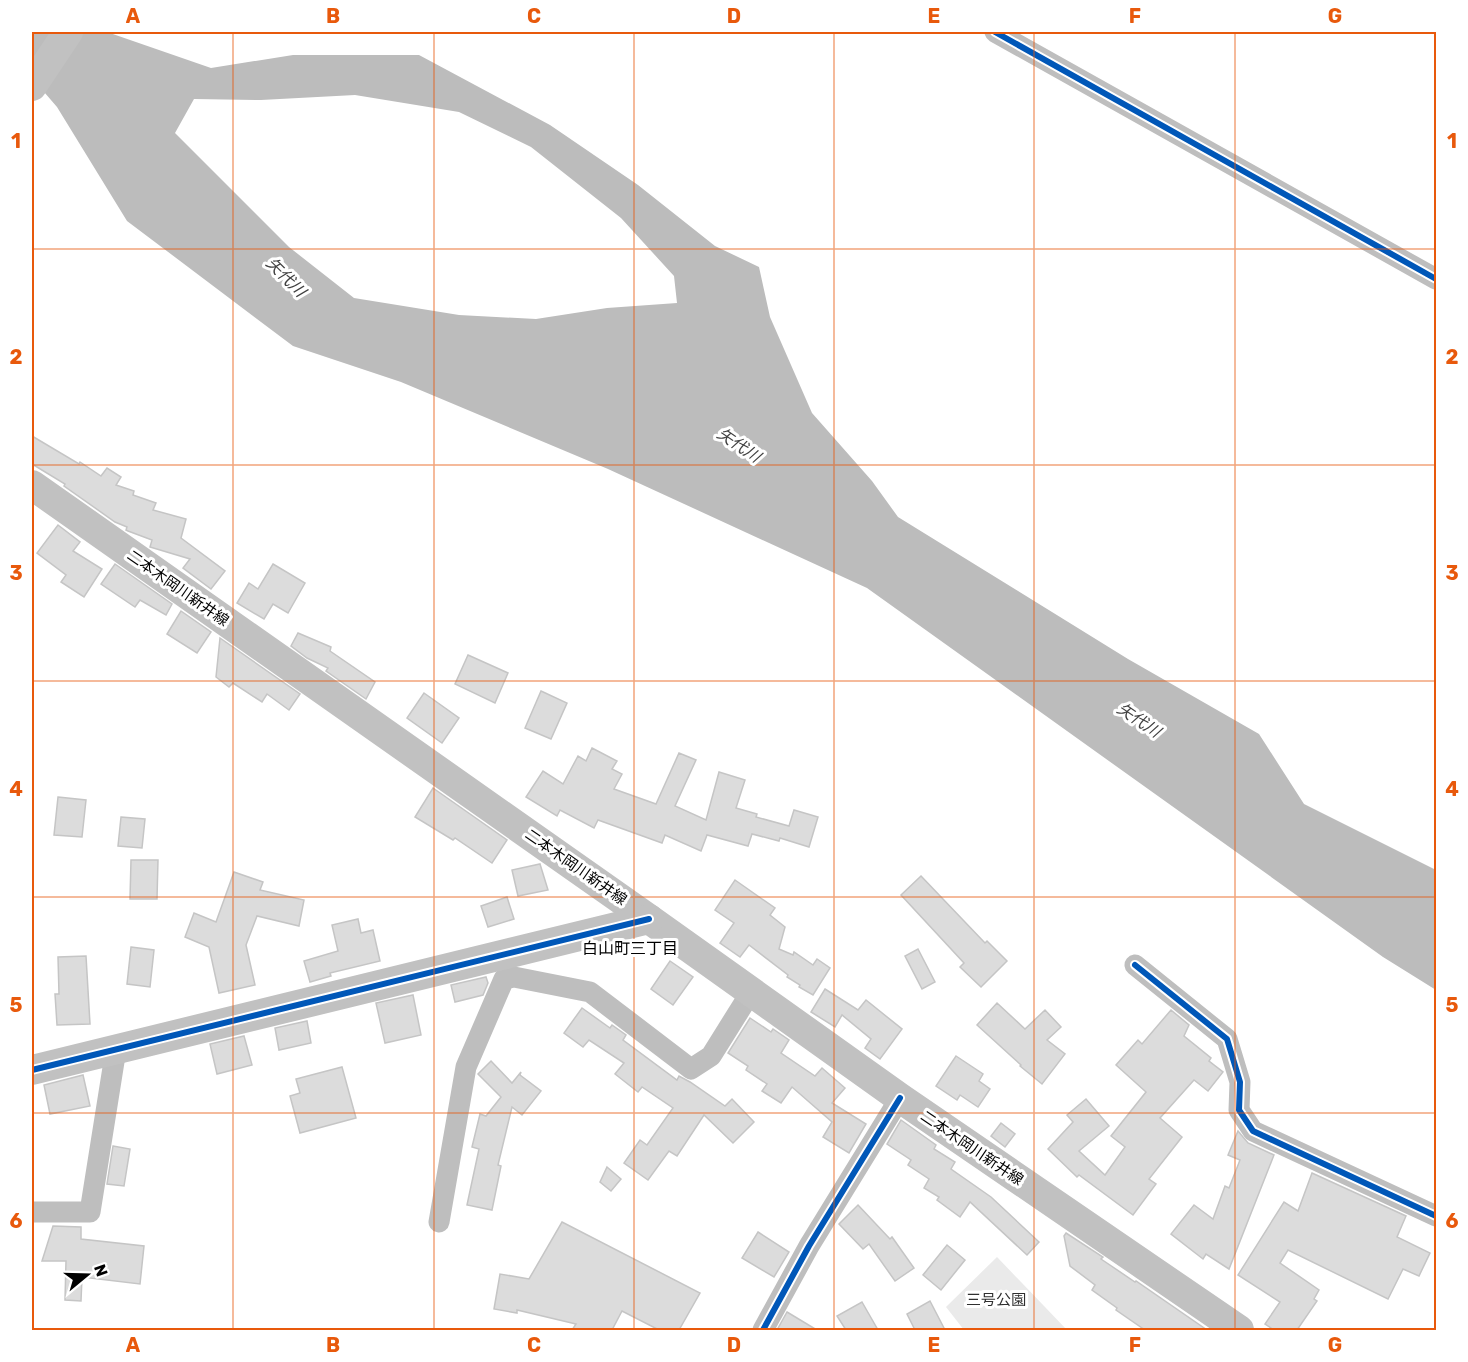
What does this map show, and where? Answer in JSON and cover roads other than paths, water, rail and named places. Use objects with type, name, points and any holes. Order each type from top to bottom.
[{"type":"main road","points":[[32,86],[68,32]]},
{"type":"main road","name":"二本木岡川新井線","points":[[32,485],[900,1098],[1239,1330]]},
{"type":"main road","points":[[32,1070],[116,1048],[500,967],[649,919]]},
{"type":"street","points":[[995,32],[1437,279]]},
{"type":"street","points":[[1135,965],[1227,1039],[1240,1082],[1239,1110],[1253,1131],[1437,1216]]},
{"type":"street","points":[[439,1222],[466,1067],[500,967],[514,977],[590,992],[691,1069],[711,1056],[751,992]]},
{"type":"street","points":[[32,1212],[90,1212],[116,1048]]},
{"type":"street","points":[[763,1330],[809,1246],[900,1098]]},
{"type":"water","name":"矢代川","points":[[32,32],[107,32],[211,68],[293,55],[419,55],[550,125],[638,185],[715,246],[759,267],[770,317],[812,413],[872,481],[898,517],[1128,659],[1259,734],[1304,804],[1436,870],[1436,990],[1383,957],[867,588],[608,469],[401,382],[293,346],[127,221],[57,107],[32,78]],"holes":[[[355,95],[459,112],[531,147],[621,218],[674,276],[677,303],[607,308],[536,319],[459,315],[354,298],[289,247],[175,133],[194,99],[261,100]]]},
{"type":"district","name":"白山町三丁目","points":[[630,948]]},
{"type":"park label","name":"三号公園","points":[[996,1300]]}]
